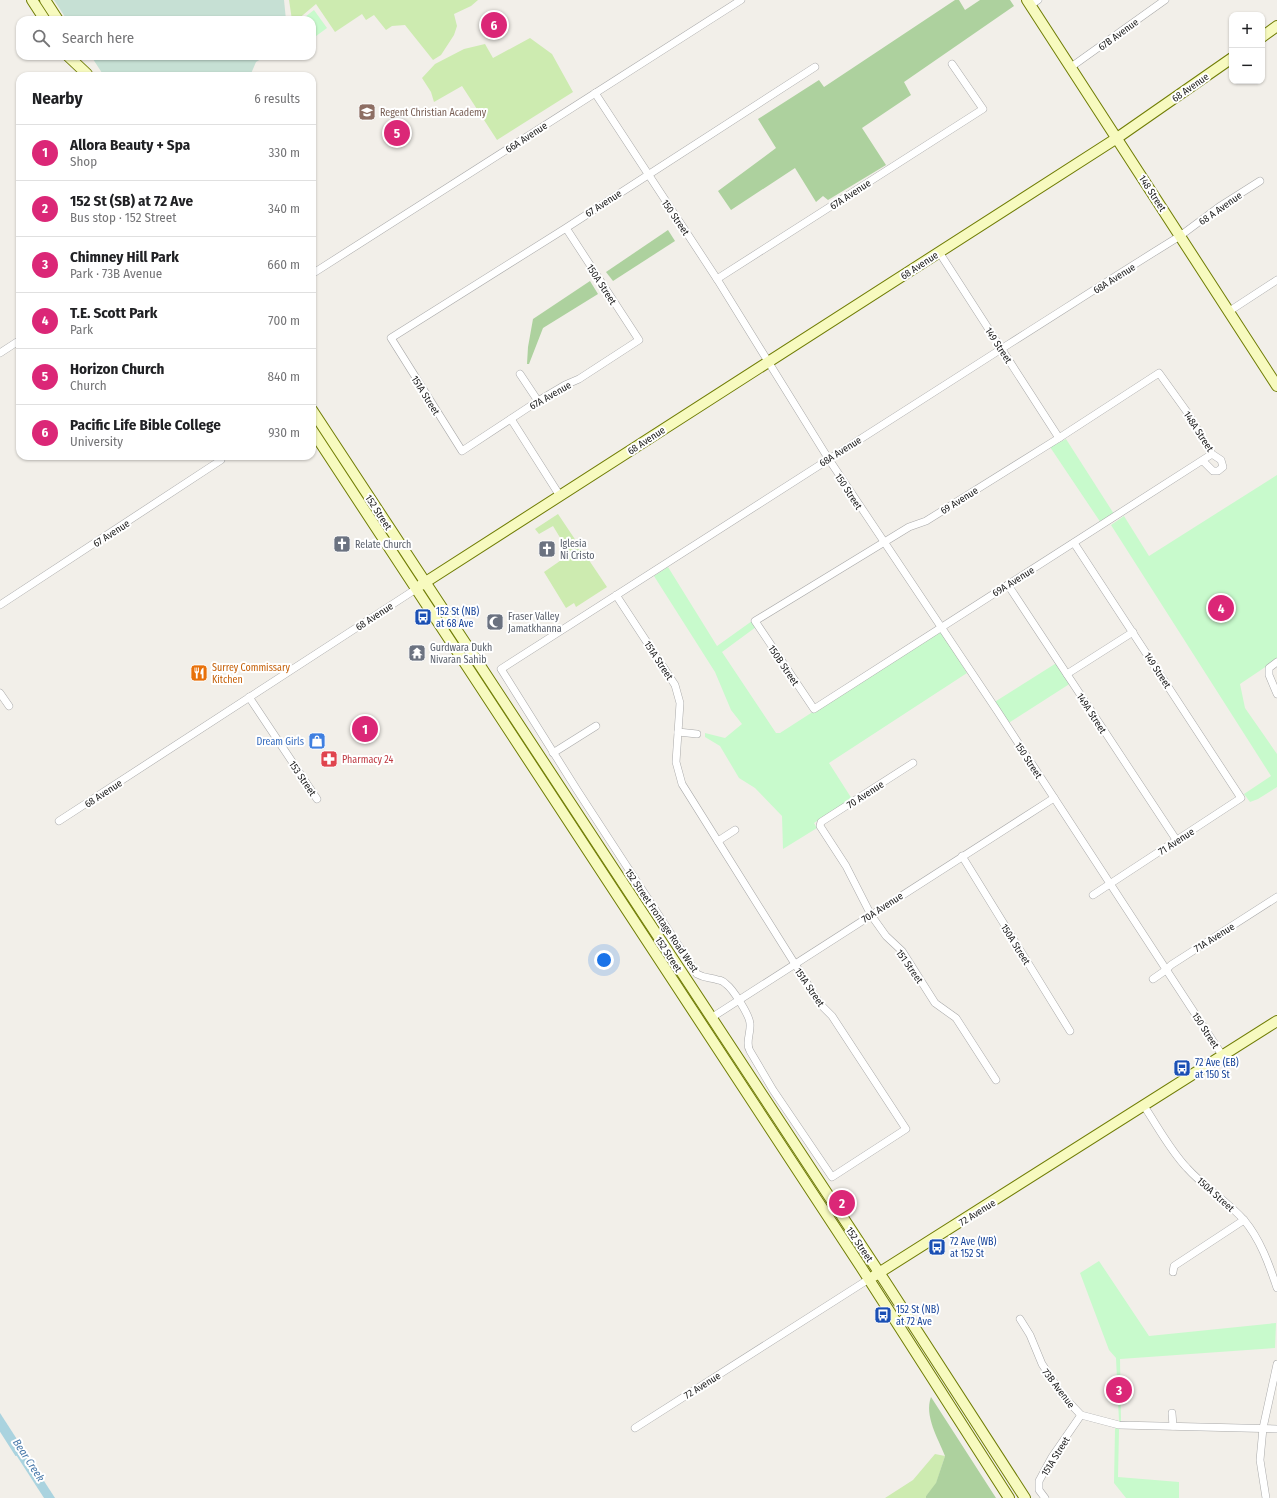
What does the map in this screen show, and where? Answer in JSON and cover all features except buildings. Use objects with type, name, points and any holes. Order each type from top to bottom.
[{"type":"main road","points":[[32,0],[42,16]]},
{"type":"main road","points":[[45,0],[55,16]]},
{"type":"main road","name":"148 Street","points":[[1032,2],[1071,67],[1277,386]]},
{"type":"main road","points":[[1265,35],[1277,26]]},
{"type":"main road","points":[[72,60],[85,72]]},
{"type":"main road","points":[[82,60],[87,72]]},
{"type":"main road","name":"68 Avenue","points":[[416,589],[1117,138],[1229,60]]},
{"type":"main road","name":"152 Street","points":[[316,416],[879,1273],[1025,1498]]},
{"type":"main road","name":"152 Street","points":[[316,436],[869,1279],[1009,1498]]},
{"type":"main road","points":[[673,980],[685,990],[704,1016],[711,1018]]},
{"type":"main road","name":"72 Avenue","points":[[869,1279],[1277,1021]]},
{"type":"street","name":"66A Avenue","points":[[316,271],[741,0]]},
{"type":"street","name":"67B Avenue","points":[[1071,67],[1165,0]]},
{"type":"street","name":"67A Avenue","points":[[717,279],[983,108],[952,64]]},
{"type":"street","name":"67 Avenue","points":[[391,338],[566,228],[647,174],[815,67]]},
{"type":"street","name":"150 Street","points":[[595,93],[717,279],[828,458],[883,543],[1054,798],[1222,1056]]},
{"type":"street","name":"68 A Avenue","points":[[1180,236],[1219,207],[1260,181]]},
{"type":"street","name":"150A Street","points":[[566,228],[639,340]]},
{"type":"street","name":"68A Avenue","points":[[501,669],[828,458],[1180,236]]},
{"type":"street","name":"149 Street","points":[[939,252],[1059,438]]},
{"type":"street","points":[[1228,312],[1277,280]]},
{"type":"street","name":"151A Street","points":[[391,338],[462,451]]},
{"type":"street","name":"67A Avenue","points":[[462,451],[538,401],[565,385],[579,379],[639,340]]},
{"type":"street","points":[[0,353],[16,343]]},
{"type":"street","name":"69 Avenue","points":[[755,621],[909,527],[926,521],[1059,438],[1159,373]]},
{"type":"street","name":"148A Street","points":[[1159,373],[1187,412],[1212,454],[1221,460],[1223,467],[1218,472],[1211,470],[1202,461]]},
{"type":"street","points":[[520,374],[538,401]]},
{"type":"street","points":[[511,419],[560,496]]},
{"type":"street","name":"69A Avenue","points":[[814,709],[1212,454]]},
{"type":"street","name":"67 Avenue","points":[[0,605],[217,460]]},
{"type":"street","name":"149 Street","points":[[1074,543],[1241,798]]},
{"type":"street","name":"149A Street","points":[[1008,584],[1177,841]]},
{"type":"street","name":"68 Avenue","points":[[59,821],[416,589]]},
{"type":"street","name":"151A Street","points":[[616,595],[675,685],[680,703],[676,762],[682,784],[794,964],[820,1004],[832,1016],[906,1129],[832,1177]]},
{"type":"street","name":"150B Street","points":[[755,621],[814,709]]},
{"type":"street","points":[[1067,674],[1133,632]]},
{"type":"street","points":[[1277,662],[1269,668],[1269,675],[1277,694]]},
{"type":"street","name":"152 Street Frontage Road West","points":[[501,669],[553,753],[697,974],[704,978],[717,979],[727,984],[738,1000],[750,1020],[751,1030],[747,1046],[832,1177]]},
{"type":"street","points":[[0,693],[9,706]]},
{"type":"street","name":"153 Street","points":[[249,697],[317,800]]},
{"type":"street","points":[[553,753],[596,726]]},
{"type":"street","points":[[678,732],[697,734]]},
{"type":"street","name":"70 Avenue","points":[[820,826],[821,822],[913,763]]},
{"type":"street","name":"70A Avenue","points":[[711,1018],[1054,798]]},
{"type":"street","name":"71 Avenue","points":[[1110,884],[1241,798]]},
{"type":"street","name":"151 Street","points":[[820,826],[846,866],[871,914],[886,936],[902,951],[935,1003],[956,1018],[996,1080]]},
{"type":"street","points":[[718,841],[735,830]]},
{"type":"street","name":"150A Street","points":[[962,856],[1070,1031]]},
{"type":"street","points":[[1093,895],[1110,884]]},
{"type":"street","name":"71A Avenue","points":[[1153,979],[1174,963],[1277,897]]},
{"type":"street","name":"150A Street","points":[[1144,1106],[1187,1168],[1244,1220],[1260,1244],[1277,1288]]},
{"type":"street","points":[[1173,1272],[1174,1266],[1244,1220]]},
{"type":"street","name":"72 Avenue","points":[[635,1428],[869,1279]]},
{"type":"street","name":"73B Avenue","points":[[1020,1319],[1030,1335],[1042,1364],[1056,1387],[1081,1415],[1119,1425],[1277,1429]]},
{"type":"street","points":[[1266,1498],[1260,1460],[1263,1428],[1277,1364]]},
{"type":"street","points":[[1172,1413],[1172,1426]]},
{"type":"street","name":"151A Street","points":[[1044,1498],[1039,1490],[1039,1481],[1052,1457],[1081,1415]]},
{"type":"green space","points":[[54,0],[284,0],[286,16],[64,16]]},
{"type":"green space","points":[[289,0],[478,0],[471,6],[454,14],[457,26],[454,35],[441,55],[433,60],[405,25],[392,26],[386,30],[374,15],[366,20],[362,14],[335,32],[316,4],[302,16],[291,16]]},
{"type":"green space","points":[[955,0],[959,0],[965,10],[980,0],[1010,0],[1014,6],[904,82],[911,95],[862,128],[886,165],[828,200],[823,196],[816,202],[795,168],[731,210],[718,191],[776,148],[758,119],[819,80],[824,87]]},
{"type":"green space","points":[[314,10],[327,28],[316,36],[316,16],[306,16]]},
{"type":"green space","points":[[530,38],[552,54],[573,92],[497,140],[462,86],[434,102],[431,92],[422,78],[435,64],[464,49],[485,44],[493,58]]},
{"type":"green space","points":[[94,60],[259,60],[256,62],[252,72],[101,72]]},
{"type":"green space","points":[[668,230],[675,241],[613,281],[606,272]]},
{"type":"green space","points":[[590,281],[598,294],[543,328],[529,364],[527,364],[528,347],[533,319]]},
{"type":"green space","points":[[1066,439],[1114,514],[1101,523],[1050,447]]},
{"type":"green space","points":[[1277,475],[1277,659],[1240,684],[1245,708],[1277,754],[1277,787],[1258,799],[1250,802],[1244,794],[1271,776],[1111,525],[1124,516],[1149,556]]},
{"type":"green space","points":[[558,514],[607,587],[576,607],[574,603],[566,608],[544,572],[570,554],[553,526],[539,534],[535,529]]},
{"type":"green space","points":[[668,567],[717,646],[752,621],[756,627],[722,652],[776,733],[780,733],[940,630],[967,673],[829,763],[852,799],[814,823],[817,828],[783,849],[782,816],[755,788],[739,778],[720,746],[705,737],[705,733],[725,738],[742,724],[731,710],[715,672],[654,576]]},
{"type":"green space","points":[[1058,662],[1071,683],[1007,724],[993,703]]},
{"type":"green space","points":[[1099,1261],[1149,1336],[1276,1323],[1275,1348],[1120,1359],[1121,1422],[1119,1430],[1118,1477],[1179,1482],[1179,1498],[1126,1498],[1114,1483],[1115,1429],[1119,1421],[1116,1358],[1109,1350],[1080,1273]]},
{"type":"green space","points":[[931,1397],[996,1498],[926,1498],[936,1483],[945,1456],[933,1427],[929,1412]]},
{"type":"green space","points":[[935,1454],[945,1456],[936,1484],[926,1498],[885,1498],[913,1480]]},
{"type":"water","points":[[0,1413],[55,1498],[44,1498],[0,1430]]},
{"type":"waterway","name":"Bear Creek","points":[[0,1430],[16,1455]]},
{"type":"place","name":"Pacific Life Bible College","points":[[494,25]]},
{"type":"place","name":"Regent Christian Academy","points":[[367,112]]},
{"type":"place","name":"Horizon Church","points":[[397,133]]},
{"type":"place","name":"Relate Church","points":[[342,544]]},
{"type":"place","name":"Iglesia Ni Cristo","points":[[547,549]]},
{"type":"place","name":"T.E. Scott Park","points":[[1221,608]]},
{"type":"place","name":"152 St (NB) at 68 Ave","points":[[423,617]]},
{"type":"place","name":"Fraser Valley Jamatkhanna","points":[[495,622]]},
{"type":"place","name":"Gurdwara Dukh Nivaran Sahib","points":[[417,653]]},
{"type":"place","name":"Surrey Commissary Kitchen","points":[[199,673]]},
{"type":"place","name":"Allora Beauty + Spa","points":[[365,729]]},
{"type":"place","name":"Dream Girls","points":[[317,741]]},
{"type":"place","name":"Pharmacy 24","points":[[329,759]]},
{"type":"place","name":"72 Ave (EB) at 150 St","points":[[1182,1068]]},
{"type":"place","name":"152 St (SB) at 72 Ave","points":[[842,1203]]},
{"type":"place","name":"72 Ave (WB) at 152 St","points":[[937,1247]]},
{"type":"place","name":"152 St (NB) at 72 Ave","points":[[883,1315]]},
{"type":"place","name":"Chimney Hill Park","points":[[1119,1390]]}]
